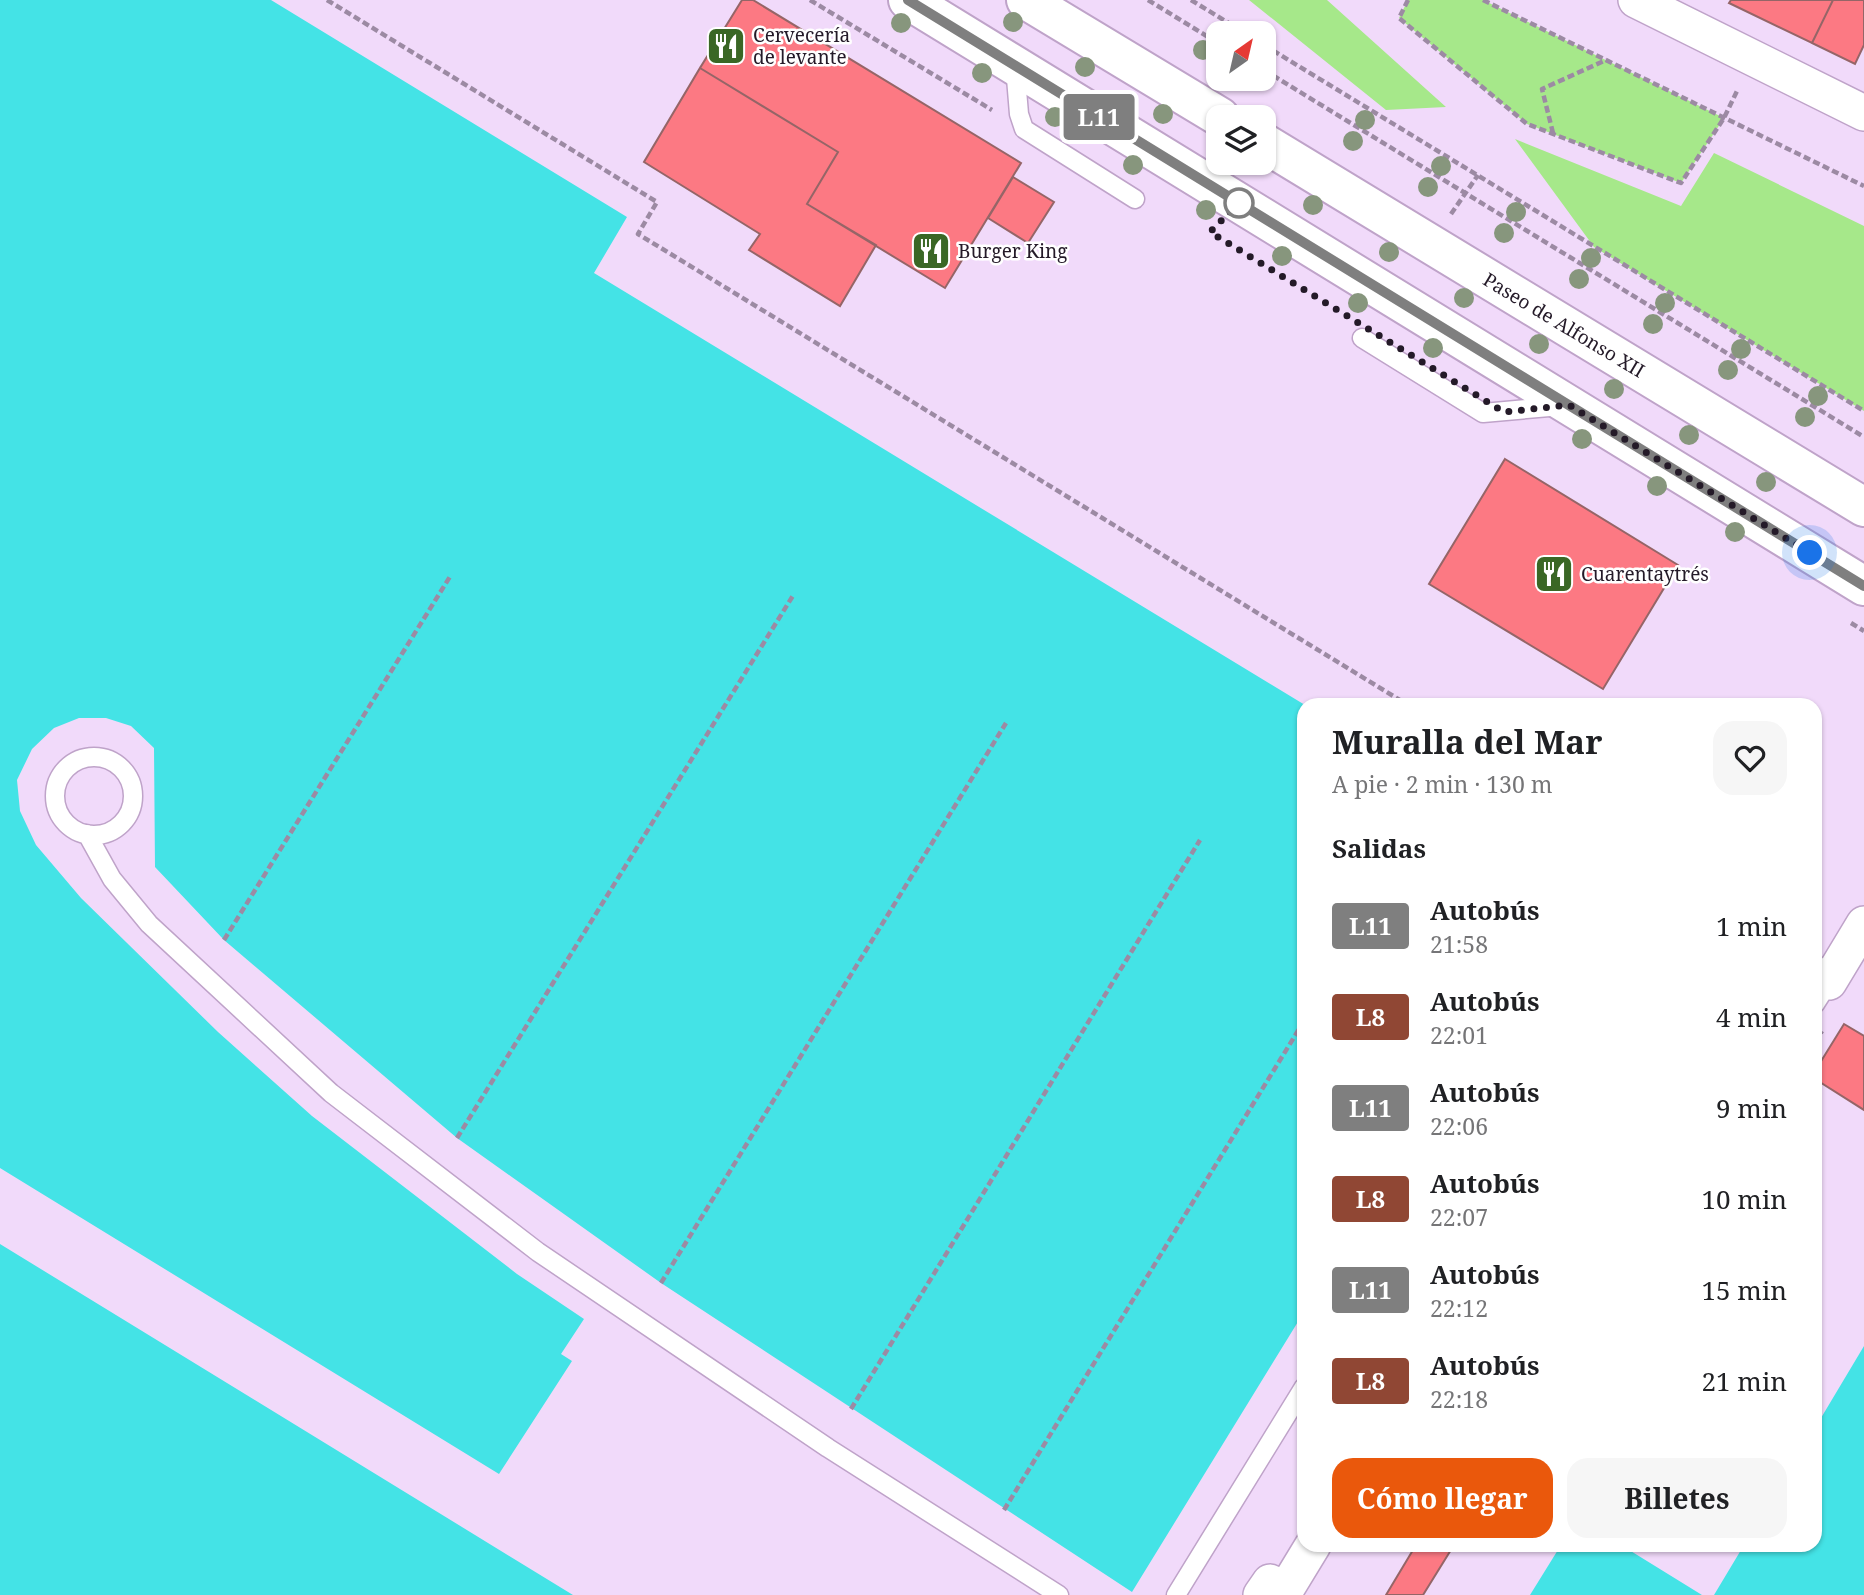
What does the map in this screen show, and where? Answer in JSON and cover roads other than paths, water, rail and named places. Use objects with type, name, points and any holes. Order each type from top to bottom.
[{"type":"main road","points":[[908,0],[1864,586]]},
{"type":"main road","points":[[1026,0],[1206,109]]},
{"type":"main road","name":"Paseo de Alfonso XII","points":[[1276,150],[1864,507]]},
{"type":"street","points":[[1636,0],[1864,113]]},
{"type":"street","points":[[1822,983],[1864,924]]},
{"type":"street","points":[[1261,1595],[1269,1582],[1285,1591],[1309,1552]]},
{"type":"lane","points":[[1016,66],[1019,114],[1024,129],[1135,199]]},
{"type":"lane","points":[[1362,338],[1483,413],[1569,405]]},
{"type":"lane","points":[[87,834],[99,834],[121,823],[132,802],[132,790],[121,768],[98,757],[72,763],[56,784],[55,797],[64,821],[75,830],[87,834],[112,879],[149,924],[342,1102],[538,1252],[828,1448],[1059,1595]]},
{"type":"lane","points":[[1177,1595],[1297,1398]]},
{"type":"place","name":"Cervecería de levante","points":[[726,46]]},
{"type":"place","name":"Burger King","points":[[931,251]]},
{"type":"place","name":"Cuarentaytrés","points":[[1554,574]]}]
